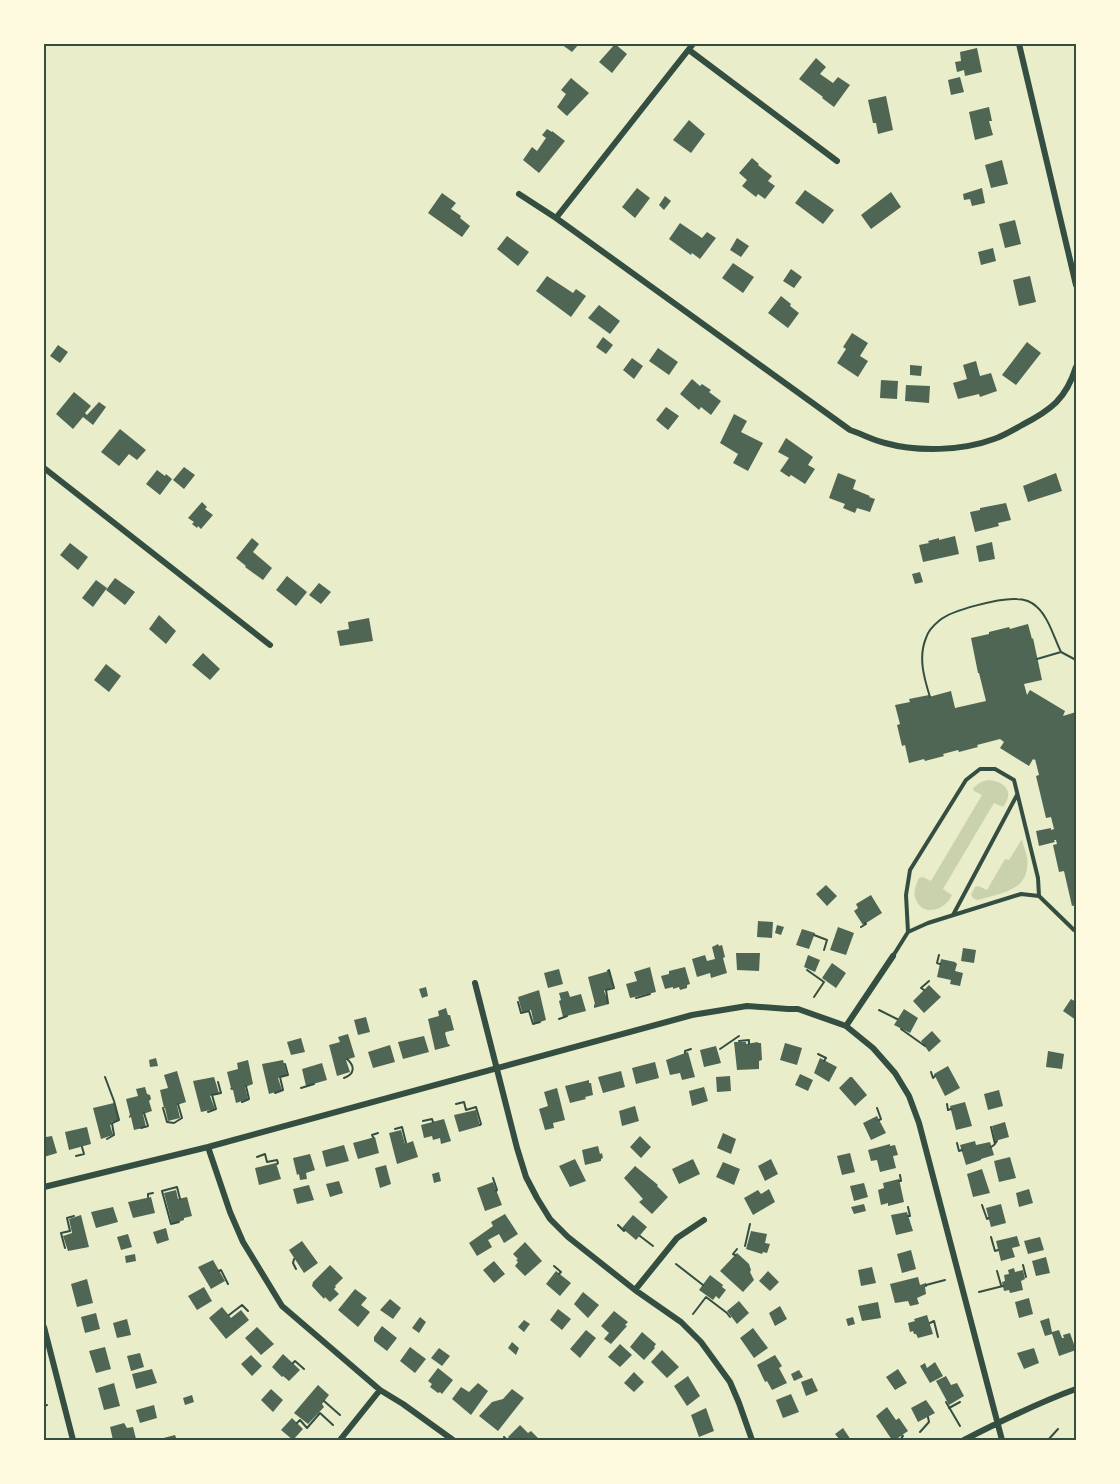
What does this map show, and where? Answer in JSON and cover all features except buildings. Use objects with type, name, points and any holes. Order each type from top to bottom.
[{"type":"street","points":[[556,218],[693,44]]},
{"type":"street","points":[[1019,44],[1077,285]]},
{"type":"street","points":[[689,50],[837,161]]},
{"type":"street","points":[[519,194],[556,218],[850,430],[886,444],[927,449],[962,448],[994,439],[1041,415],[1060,400],[1072,381],[1077,367]]},
{"type":"street","points":[[44,468],[270,645]]},
{"type":"street","points":[[846,1026],[892,956]]},
{"type":"street","points":[[475,982],[517,1148],[526,1177],[537,1198],[550,1219],[568,1237],[635,1290],[681,1322],[702,1344],[730,1382],[752,1440]]},
{"type":"street","points":[[44,1187],[208,1146],[692,1015],[747,1006],[798,1010],[846,1026],[873,1048],[895,1073],[911,1100],[1002,1440]]},
{"type":"street","points":[[208,1146],[230,1212],[243,1242],[282,1306],[380,1390],[453,1440]]},
{"type":"street","points":[[635,1290],[677,1238],[704,1220]]},
{"type":"street","points":[[44,1327],[73,1440]]},
{"type":"street","points":[[964,1440],[1047,1400],[1077,1389]]},
{"type":"street","points":[[340,1440],[380,1390]]},
{"type":"lane","points":[[908,932],[906,895],[910,870],[966,780],[980,769],[995,770],[1014,780],[1038,878],[1039,896]]},
{"type":"lane","points":[[953,915],[1017,795]]},
{"type":"lane","points":[[892,956],[908,932],[928,923],[1021,894],[1039,896],[1077,931]]},
{"type":"path","points":[[930,697],[923,674],[922,656],[926,637],[942,618],[958,611],[993,602],[1028,600],[1045,617],[1061,652],[1077,660]]},
{"type":"path","points":[[1037,659],[1061,652]]},
{"type":"path","points":[[861,927],[865,923]]},
{"type":"path","points":[[814,935],[827,939],[824,950]]},
{"type":"path","points":[[939,955],[937,963],[940,964]]},
{"type":"path","points":[[807,970],[824,982],[814,997]]},
{"type":"path","points":[[608,971],[614,988],[606,990],[608,1003]]},
{"type":"path","points":[[924,990],[921,988],[929,981]]},
{"type":"path","points":[[636,998],[650,993]]},
{"type":"path","points":[[518,1002],[521,1014],[529,1011],[533,1024],[540,1022]]},
{"type":"path","points":[[879,1010],[897,1020]]},
{"type":"path","points":[[559,1019],[567,1016]]},
{"type":"path","points":[[901,1029],[925,1046]]},
{"type":"path","points":[[720,1049],[739,1036]]},
{"type":"path","points":[[740,1041],[749,1040],[749,1044]]},
{"type":"path","points":[[685,1053],[691,1050]]},
{"type":"path","points":[[818,1054],[826,1058],[824,1061]]},
{"type":"path","points":[[344,1078],[350,1076],[353,1070],[352,1064],[346,1059]]},
{"type":"path","points":[[275,1093],[283,1090],[280,1077],[288,1075],[285,1064]]},
{"type":"path","points":[[931,1072],[933,1078],[935,1076]]},
{"type":"path","points":[[105,1077],[119,1120],[112,1122],[114,1135],[107,1139]]},
{"type":"path","points":[[208,1112],[216,1109],[212,1095],[220,1093],[218,1082]]},
{"type":"path","points":[[301,1088],[314,1084]]},
{"type":"path","points":[[242,1102],[249,1100],[246,1086]]},
{"type":"path","points":[[456,1104],[464,1102],[466,1110],[476,1107],[480,1125]]},
{"type":"path","points":[[163,1108],[167,1122],[174,1123],[182,1118],[178,1104]]},
{"type":"path","points":[[947,1104],[948,1110],[951,1109]]},
{"type":"path","points":[[877,1108],[881,1119],[879,1120]]},
{"type":"path","points":[[141,1128],[148,1126],[144,1113]]},
{"type":"path","points":[[423,1121],[432,1119],[433,1122]]},
{"type":"path","points":[[395,1129],[402,1127],[406,1143]]},
{"type":"path","points":[[991,1127],[996,1142],[991,1146]]},
{"type":"path","points":[[373,1137],[372,1135],[378,1133]]},
{"type":"path","points":[[957,1143],[959,1151],[962,1150]]},
{"type":"path","points":[[76,1156],[84,1154],[82,1147]]},
{"type":"path","points":[[257,1157],[265,1154],[267,1162],[277,1160],[277,1164]]},
{"type":"path","points":[[899,1182],[901,1181],[900,1175]]},
{"type":"path","points":[[493,1179],[496,1191]]},
{"type":"path","points":[[178,1222],[171,1224],[162,1191],[177,1187],[180,1199]]},
{"type":"path","points":[[148,1197],[148,1194],[153,1193]]},
{"type":"path","points":[[982,1204],[987,1219],[989,1218]]},
{"type":"path","points":[[908,1207],[909,1216]]},
{"type":"path","points":[[65,1248],[61,1233],[70,1232],[67,1218],[74,1216]]},
{"type":"path","points":[[745,1246],[750,1224]]},
{"type":"path","points":[[618,1225],[625,1230]]},
{"type":"path","points":[[640,1236],[653,1246]]},
{"type":"path","points":[[991,1237],[995,1251],[998,1250]]},
{"type":"path","points":[[735,1256],[733,1254],[737,1249]]},
{"type":"path","points":[[294,1258],[293,1263],[296,1269]]},
{"type":"path","points":[[676,1264],[703,1285]]},
{"type":"path","points":[[1023,1265],[1026,1278]]},
{"type":"path","points":[[554,1266],[561,1272],[559,1274]]},
{"type":"path","points":[[219,1271],[221,1270],[228,1284]]},
{"type":"path","points":[[980,1292],[1002,1286],[997,1270]]},
{"type":"path","points":[[926,1285],[945,1280]]},
{"type":"path","points":[[693,1314],[706,1297],[730,1317]]},
{"type":"path","points":[[229,1315],[242,1305],[248,1311]]},
{"type":"path","points":[[930,1323],[934,1321],[938,1337]]},
{"type":"path","points":[[293,1364],[295,1361],[304,1369]]},
{"type":"path","points":[[324,1401],[340,1415]]},
{"type":"path","points":[[945,1402],[960,1426]]},
{"type":"path","points":[[949,1408],[960,1402]]},
{"type":"path","points":[[297,1423],[300,1420],[307,1428],[320,1413],[333,1425]]},
{"type":"path","points":[[920,1432],[929,1422],[928,1417]]},
{"type":"path","points":[[1048,1440],[1058,1429]]},
{"type":"path","points":[[900,1440],[902,1436]]},
{"type":"path","points":[[504,1437],[507,1440]]},
{"type":"green space","points":[[988,780],[1006,788],[1008,797],[1006,802],[1003,807],[994,803],[943,889],[952,895],[949,901],[933,910],[922,908],[915,895],[919,878],[923,877],[931,881],[982,795],[973,788]]},
{"type":"green space","points":[[1022,839],[1027,858],[1024,878],[1013,889],[978,900],[974,899],[971,895],[975,887],[987,890],[1005,859],[1009,860]]}]
